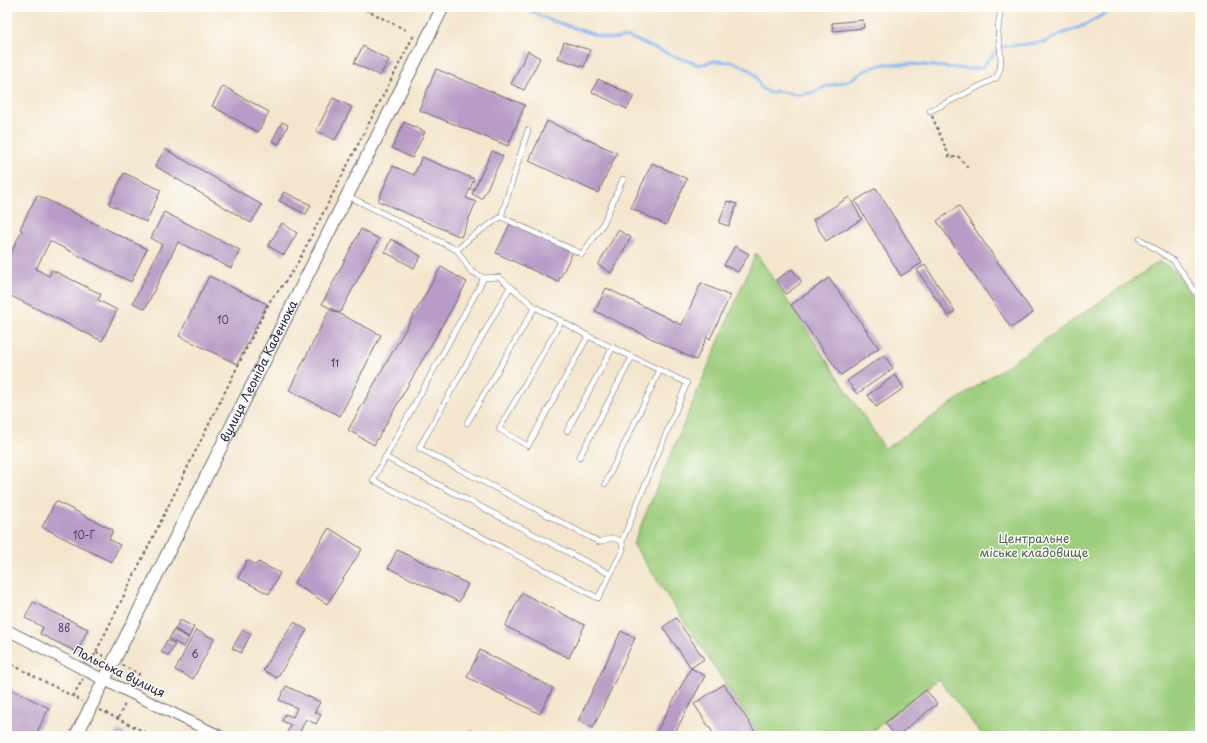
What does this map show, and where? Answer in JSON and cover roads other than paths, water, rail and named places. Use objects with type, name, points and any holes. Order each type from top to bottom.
[{"type":"street","name":"вулиця Леоніда Каденюка","points":[[76,736],[443,7]]},
{"type":"street","name":"Польська вулиця","points":[[7,630],[104,680],[220,736]]},
{"type":"lane","points":[[930,110],[996,78],[1001,67],[998,31],[1001,7]]},
{"type":"lane","points":[[457,250],[471,237],[501,217],[528,130]]},
{"type":"lane","points":[[501,217],[582,254],[602,226],[623,179]]},
{"type":"lane","points":[[347,196],[457,250],[471,271],[484,278],[499,278],[535,307],[562,320],[588,336],[687,383],[622,541],[623,550],[598,598],[373,480],[484,278]]},
{"type":"lane","points":[[1140,239],[1174,261],[1200,298]]},
{"type":"lane","points":[[510,287],[419,448],[599,542],[612,538],[622,541]]},
{"type":"lane","points":[[467,423],[535,307]]},
{"type":"lane","points":[[562,320],[499,429],[528,446],[588,336]]},
{"type":"lane","points":[[567,431],[613,347]]},
{"type":"lane","points":[[580,458],[632,357]]},
{"type":"lane","points":[[605,484],[660,370]]},
{"type":"lane","points":[[385,457],[610,574]]},
{"type":"waterway","points":[[522,7],[547,19],[602,37],[612,39],[624,37],[631,38],[668,54],[699,65],[714,61],[733,62],[750,70],[756,76],[761,88],[770,93],[776,91],[801,95],[848,81],[870,68],[885,64],[911,64],[968,69],[981,68],[1000,47],[1045,42],[1085,25],[1116,7]]},
{"type":"park label","name":"Центральне міське кладовище","points":[[1034,546]]}]
